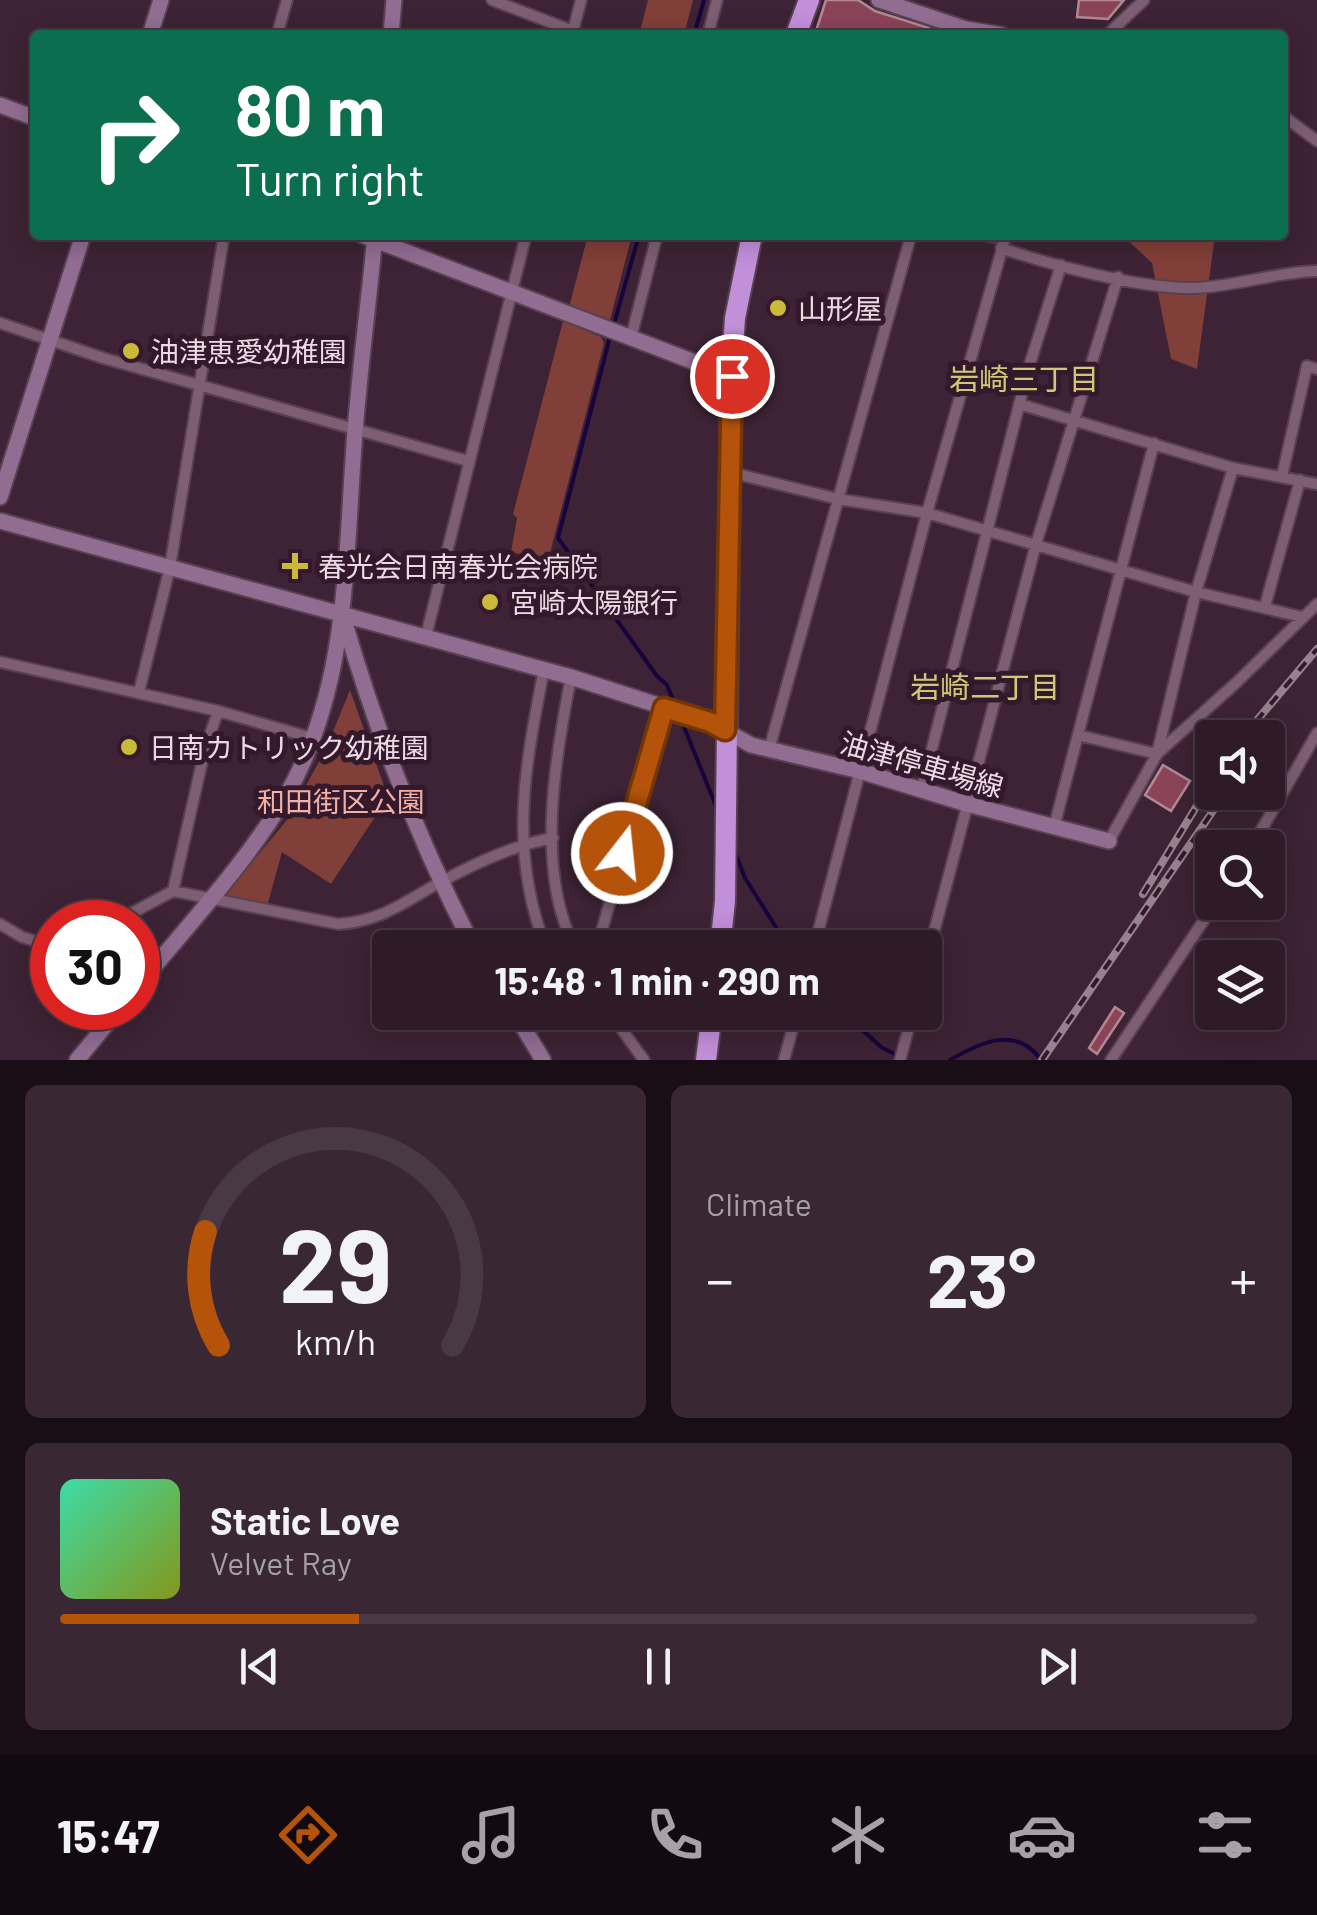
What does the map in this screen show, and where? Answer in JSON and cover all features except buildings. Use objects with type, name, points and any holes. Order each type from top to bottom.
[{"type":"highway","points":[[802,30],[810,0]]},
{"type":"highway","points":[[722,930],[726,901],[728,471],[735,318],[751,240]]},
{"type":"highway","points":[[706,1060],[710,1030]]},
{"type":"street","points":[[152,30],[161,0]]},
{"type":"street","points":[[278,30],[287,0]]},
{"type":"street","points":[[391,30],[394,0]]},
{"type":"street","points":[[492,0],[565,30]]},
{"type":"street","points":[[573,30],[581,0]]},
{"type":"street","points":[[709,30],[717,0]]},
{"type":"street","points":[[879,0],[966,30]]},
{"type":"street","points":[[1113,30],[1144,0]]},
{"type":"street","points":[[0,105],[30,116]]},
{"type":"street","points":[[1288,119],[1317,140]]},
{"type":"street","points":[[0,497],[81,240]]},
{"type":"street","points":[[138,692],[170,567],[223,240]]},
{"type":"street","points":[[160,959],[259,838],[288,792],[324,706],[342,616],[370,240]]},
{"type":"street","points":[[380,240],[584,322],[732,376]]},
{"type":"street","points":[[426,636],[525,240]]},
{"type":"street","points":[[626,336],[655,240]]},
{"type":"street","points":[[770,750],[910,240]]},
{"type":"street","points":[[819,930],[927,514],[1004,241],[1061,265],[1190,288],[1316,270]]},
{"type":"street","points":[[922,788],[1019,404],[1061,265]]},
{"type":"street","points":[[934,930],[1036,544],[1118,277]]},
{"type":"street","points":[[0,323],[355,431],[468,461]]},
{"type":"street","points":[[1282,476],[1307,366],[1317,368]]},
{"type":"street","points":[[1019,404],[1232,468],[1317,484]]},
{"type":"street","points":[[1054,827],[1154,443]]},
{"type":"street","points":[[1109,840],[1157,754],[1196,592],[1232,468]]},
{"type":"street","points":[[728,471],[838,498],[927,514],[1196,592],[1302,618]]},
{"type":"street","points":[[1264,606],[1286,518],[1300,480]]},
{"type":"street","name":"油津停車場線","points":[[0,521],[544,669],[710,722],[751,745],[1109,840]]},
{"type":"street","points":[[1157,754],[1317,604]]},
{"type":"street","points":[[342,616],[392,770],[465,930]]},
{"type":"street","points":[[0,662],[218,711],[312,738]]},
{"type":"street","points":[[540,930],[523,844],[524,772],[544,669]]},
{"type":"street","points":[[567,930],[562,919],[553,838],[555,778],[571,677]]},
{"type":"street","points":[[602,930],[664,708]]},
{"type":"street","points":[[173,891],[205,749],[218,711]]},
{"type":"street","points":[[1261,830],[1317,734]]},
{"type":"street","points":[[1078,735],[1157,754]]},
{"type":"street","points":[[156,900],[173,891],[338,924],[360,923],[379,918],[440,882],[523,844],[553,838]]},
{"type":"street","points":[[1110,1060],[1204,920]]},
{"type":"street","points":[[0,924],[30,939]]},
{"type":"street","points":[[77,1060],[102,1030]]},
{"type":"street","points":[[622,1030],[644,1060]]},
{"type":"street","points":[[784,1060],[792,1030]]},
{"type":"street","points":[[900,1060],[908,1030]]},
{"type":"street","points":[[526,1031],[543,1060]]},
{"type":"green space","points":[[648,0],[693,0],[685,30],[640,30]]},
{"type":"green space","points":[[587,240],[631,240],[610,320],[569,307]]},
{"type":"green space","points":[[1127,240],[1214,240],[1197,369],[1171,359],[1152,263]]},
{"type":"green space","points":[[563,321],[601,337],[604,343],[548,561],[511,552],[517,518],[513,514]]},
{"type":"green space","name":"和田街区公園","points":[[350,690],[388,797],[331,884],[282,852],[266,910],[220,901],[287,820],[326,749]]},
{"type":"waterway","points":[[695,30],[704,0]]},
{"type":"waterway","points":[[614,324],[638,240]]},
{"type":"waterway","points":[[611,333],[558,538],[667,685],[675,704]]},
{"type":"waterway","points":[[680,717],[716,806]]},
{"type":"waterway","points":[[735,852],[745,878],[778,930]]},
{"type":"waterway","points":[[863,1030],[881,1047],[906,1060]]},
{"type":"waterway","points":[[950,1060],[998,1040],[1021,1043],[1041,1060]]},
{"type":"railway","points":[[1257,720],[1317,649]]},
{"type":"railway","points":[[1143,894],[1195,809]]},
{"type":"railway","points":[[1042,1060],[1214,810]]},
{"type":"place","name":"山形屋","points":[[778,308]]},
{"type":"place","name":"油津恵愛幼稚園","points":[[131,351]]},
{"type":"place","name":"春光会日南春光会病院","points":[[295,566]]},
{"type":"place","name":"宮崎太陽銀行","points":[[490,602]]},
{"type":"place","name":"日南カトリック幼稚園","points":[[129,747]]},
{"type":"district","name":"岩崎三丁目","points":[[1024,378]]},
{"type":"district","name":"岩崎二丁目","points":[[985,686]]},
{"type":"route","points":[[622,853],[664,708],[725,730],[732,376]]}]
